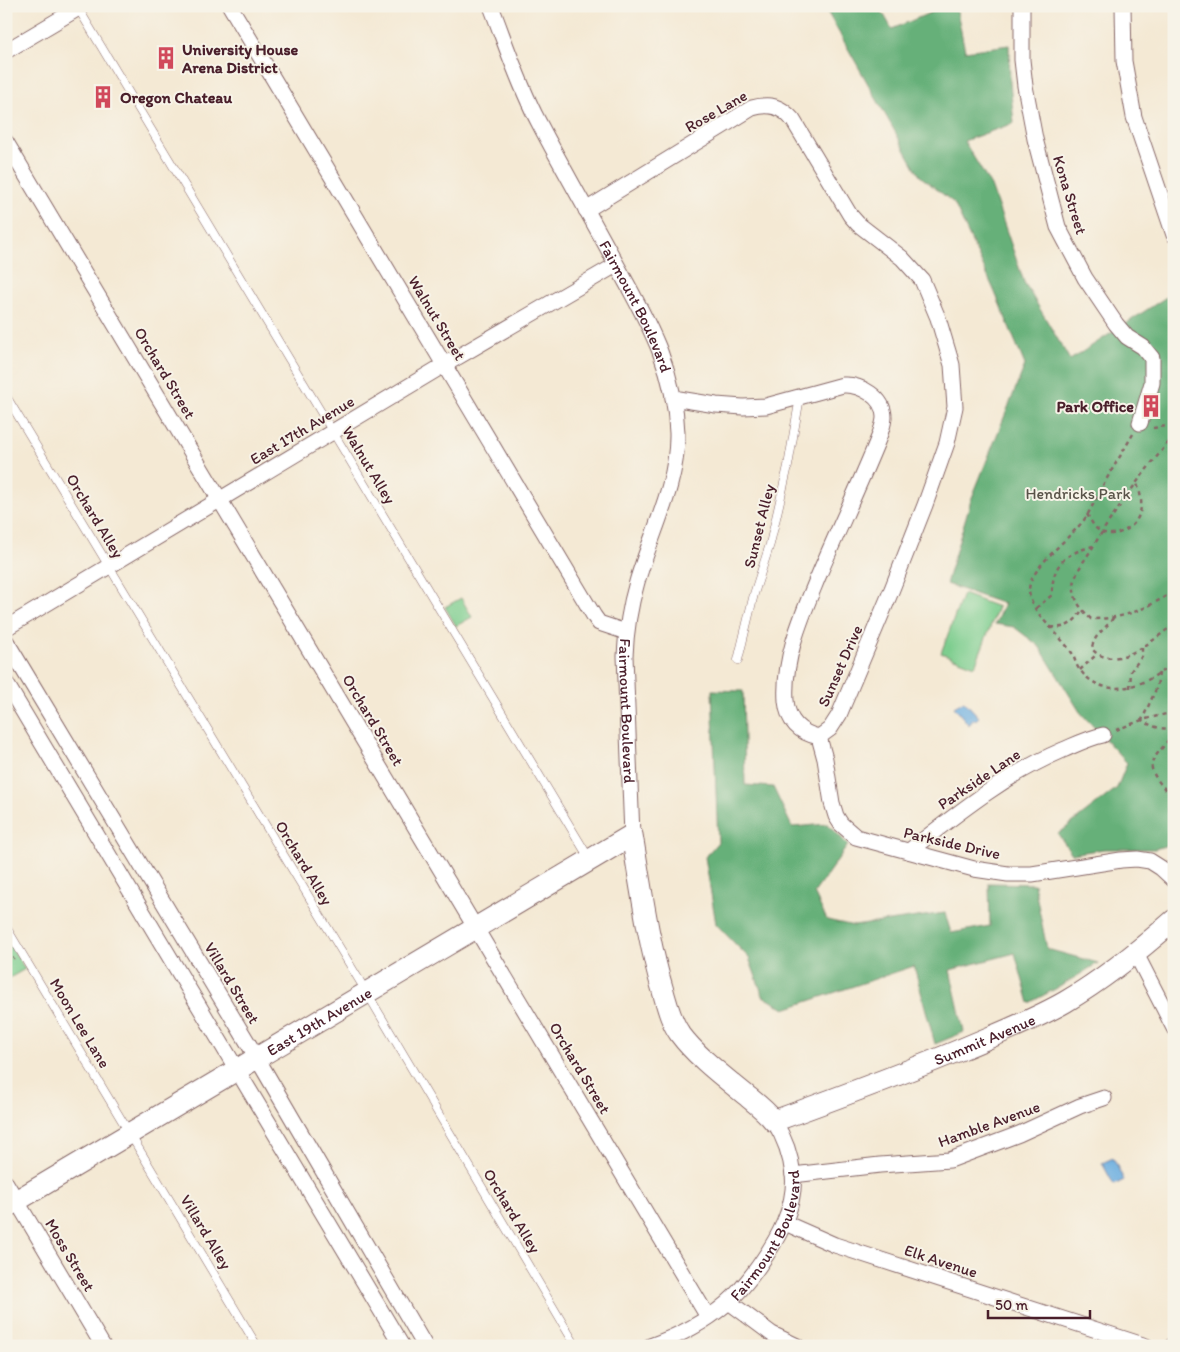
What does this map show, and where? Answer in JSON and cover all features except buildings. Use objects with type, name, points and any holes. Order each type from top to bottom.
[{"type":"street","name":"Walnut Street","points":[[230,6],[594,616],[599,623],[626,632]]},
{"type":"street","name":"Fairmount Boulevard","points":[[491,6],[525,94],[655,337],[667,371],[673,398],[677,433],[672,476],[637,581],[626,632],[625,656],[632,835],[646,920],[659,978],[666,1002],[679,1033],[711,1065],[759,1104],[774,1121],[783,1136],[794,1175],[793,1189],[785,1223],[760,1265],[729,1302],[708,1317],[650,1346]]},
{"type":"street","name":"Kona Street","points":[[1022,6],[1022,60],[1025,86],[1035,139],[1058,227],[1085,278],[1116,324],[1127,337],[1143,347],[1152,358],[1152,383],[1140,423]]},
{"type":"street","points":[[1123,6],[1124,61],[1134,117],[1174,236]]},
{"type":"street","points":[[6,51],[80,7]]},
{"type":"street","name":"Rose Lane","points":[[586,210],[752,108],[763,105],[775,106],[790,116],[836,190]]},
{"type":"street","name":"Orchard Street","points":[[6,142],[708,1317]]},
{"type":"street","name":"Sunset Drive","points":[[819,737],[830,729],[839,715],[889,598],[947,443],[955,407],[952,365],[938,318],[922,280],[902,258],[858,224],[850,215],[836,190]]},
{"type":"street","name":"East 17th Avenue","points":[[6,628],[444,365],[616,265]]},
{"type":"street","points":[[673,398],[716,405],[766,406],[843,385],[851,385],[862,388],[871,394],[882,409],[884,416],[879,436],[842,518],[803,614],[788,662],[786,703],[791,718],[798,729],[819,737]]},
{"type":"street","name":"Villard Street","points":[[6,641],[256,1058],[425,1346]]},
{"type":"street","points":[[6,683],[402,1346]]},
{"type":"street","name":"Parkside Lane","points":[[909,851],[980,796],[1006,779],[1037,761],[1092,737],[1103,735]]},
{"type":"street","name":"Parkside Drive","points":[[819,737],[825,759],[832,803],[841,824],[856,837],[974,869],[1008,874],[1032,874],[1121,860],[1137,860],[1150,861],[1156,864],[1174,880]]},
{"type":"street","name":"East 19th Avenue","points":[[10,1197],[130,1133],[632,835]]},
{"type":"street","name":"Summit Avenue","points":[[774,1121],[891,1078],[1017,1026],[1053,1008],[1092,985],[1174,920]]},
{"type":"street","points":[[1135,952],[1174,1028]]},
{"type":"street","name":"Hamble Avenue","points":[[794,1175],[880,1165],[950,1160],[1019,1134],[1080,1106],[1104,1098]]},
{"type":"street","name":"Moss Street","points":[[10,1197],[104,1346]]},
{"type":"street","name":"Elk Avenue","points":[[785,1223],[835,1245],[1146,1346]]},
{"type":"street","points":[[729,1302],[772,1334],[797,1346]]},
{"type":"lane","name":"Walnut Alley","points":[[80,7],[590,860]]},
{"type":"lane","name":"Orchard Alley","points":[[6,396],[367,993],[576,1346]]},
{"type":"lane","name":"Sunset Alley","points":[[738,660],[754,594],[770,544],[788,466],[800,397]]},
{"type":"lane","name":"Moon Lee Lane","points":[[6,927],[130,1133]]},
{"type":"lane","name":"Villard Alley","points":[[130,1133],[257,1346]]},
{"type":"path","points":[[1174,424],[1148,429],[1140,423],[1087,514],[1066,541],[1042,565],[1029,586],[1030,598],[1036,608],[1072,652],[1080,670],[1092,680],[1105,687],[1130,688],[1159,674],[1174,661]]},
{"type":"path","points":[[1174,436],[1136,484],[1102,532],[1078,571],[1074,586],[1076,600],[1082,610],[1091,618],[1114,618],[1136,612],[1174,591]]},
{"type":"path","points":[[1087,514],[1095,527],[1102,532],[1118,534],[1133,525],[1140,514],[1141,500],[1136,484]]},
{"type":"path","points":[[1036,608],[1052,594],[1054,575],[1067,555],[1094,545]]},
{"type":"path","points":[[1050,627],[1068,626],[1075,621],[1082,610]]},
{"type":"path","points":[[1114,618],[1093,641],[1092,649],[1097,654],[1106,658],[1121,657],[1142,648],[1174,624]]},
{"type":"path","points":[[1130,688],[1131,671],[1142,656],[1142,648]]},
{"type":"path","points":[[1080,670],[1097,654]]},
{"type":"path","points":[[1142,720],[1158,687],[1159,674]]},
{"type":"path","points":[[1103,735],[1174,710]]},
{"type":"path","points":[[1142,720],[1157,728],[1174,728]]},
{"type":"path","points":[[1171,796],[1154,774],[1151,766],[1152,759],[1174,732]]},
{"type":"path","points":[[1174,791],[1168,804],[1170,811],[1174,814]]},
{"type":"green space","name":"Hendricks Park","points":[[824,6],[879,6],[892,29],[946,6],[956,6],[965,51],[1009,45],[1014,123],[964,141],[991,186],[1024,282],[1070,360],[1174,292],[1174,843],[1155,849],[1104,849],[1072,854],[1058,834],[1117,788],[1127,763],[1080,712],[1039,646],[1014,627],[995,624],[1004,604],[946,584],[971,500],[1025,365],[994,290],[954,203],[920,176]]},
{"type":"green space","points":[[963,594],[998,607],[975,666],[941,653]]},
{"type":"green space","points":[[461,598],[472,617],[456,626],[445,607]]},
{"type":"green space","points":[[712,690],[743,691],[745,785],[773,787],[792,827],[828,824],[848,845],[814,893],[827,920],[854,926],[945,913],[951,933],[990,926],[989,883],[1034,884],[1047,949],[1098,963],[1029,1003],[1015,953],[950,970],[964,1032],[935,1044],[914,966],[785,1009],[763,996],[749,958],[716,924],[705,857],[718,842]]},
{"type":"green space","points":[[6,938],[25,969],[6,980]]},
{"type":"water","points":[[964,701],[979,717],[976,720],[974,719],[969,725],[954,707]]},
{"type":"water","points":[[1113,1158],[1124,1180],[1114,1185],[1102,1163]]},
{"type":"place","name":"University House Arena District","points":[[166,58]]},
{"type":"place","name":"Oregon Chateau","points":[[103,97]]},
{"type":"place","name":"Park Office","points":[[1151,406]]}]
